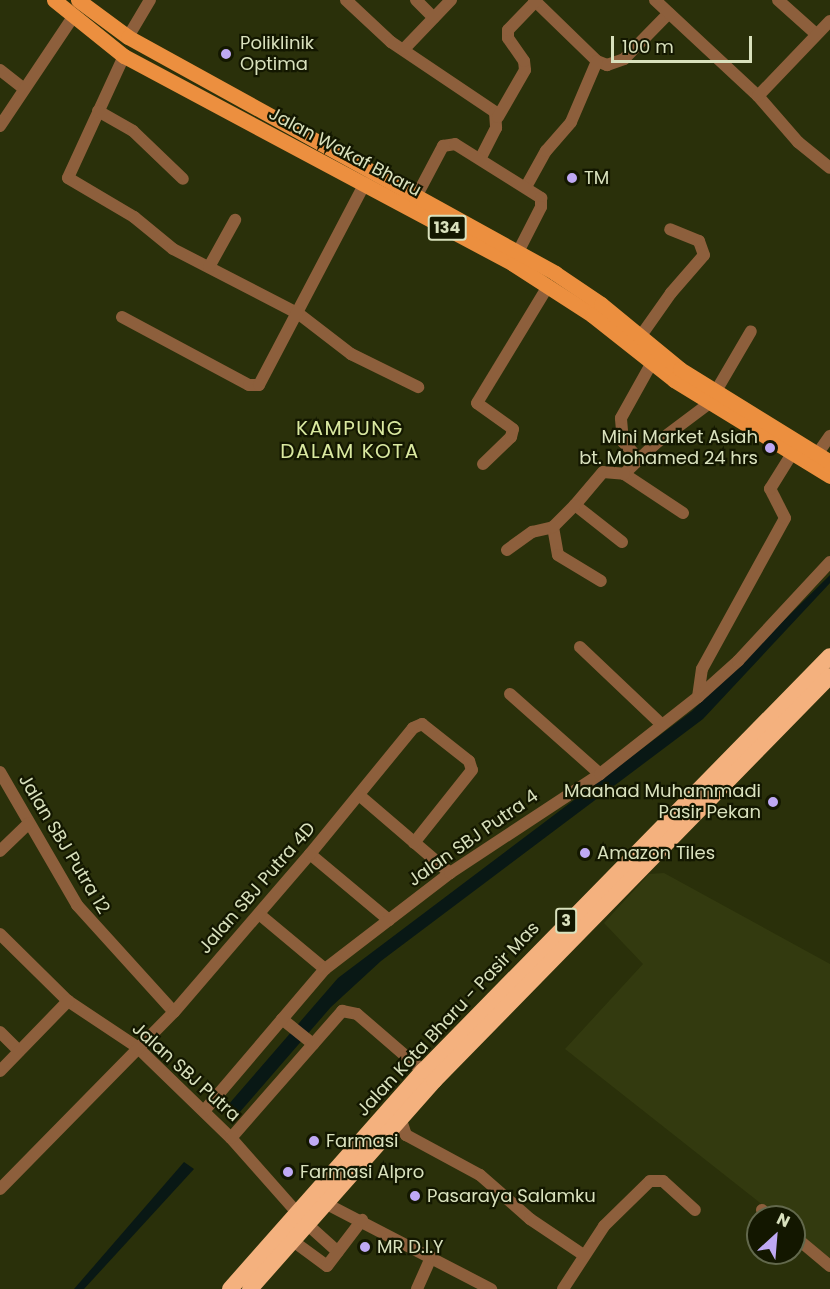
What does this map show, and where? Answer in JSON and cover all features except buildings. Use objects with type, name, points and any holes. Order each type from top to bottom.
[{"type":"highway","name":"Jalan Kota Bharu - Pasir Mas","points":[[250,1289],[293,1241],[312,1196],[423,1071],[830,656]]},
{"type":"highway","name":"Jalan Kota Bharu - Pasir Mas","points":[[230,1289],[303,1219],[329,1204],[404,1128],[442,1072],[830,676]]},
{"type":"main road","name":"Jalan Wakaf Bharu","points":[[54,0],[123,56],[365,183],[548,286],[592,315],[651,364],[824,457]]},
{"type":"main road","name":"Jalan Wakaf Bharu","points":[[78,0],[128,37],[518,252],[601,303],[714,397],[830,476]]},
{"type":"street","points":[[128,37],[150,0]]},
{"type":"street","points":[[346,0],[392,42],[498,117]]},
{"type":"street","points":[[416,0],[434,18]]},
{"type":"street","points":[[404,49],[451,0]]},
{"type":"street","points":[[655,0],[758,96],[798,142],[830,168]]},
{"type":"street","points":[[778,0],[816,34]]},
{"type":"street","points":[[481,158],[498,117],[525,70],[524,61],[508,38],[508,30],[534,1],[597,61],[607,65],[624,59],[669,13]]},
{"type":"street","points":[[0,126],[23,88],[74,17]]},
{"type":"street","points":[[758,96],[830,21]]},
{"type":"street","points":[[123,56],[68,178],[134,217],[173,249],[299,314],[351,354],[418,387]]},
{"type":"street","points":[[527,185],[546,151],[571,123],[597,61]]},
{"type":"street","points":[[0,70],[23,88]]},
{"type":"street","points":[[99,111],[133,131],[183,179]]},
{"type":"street","points":[[416,197],[445,144],[455,144],[481,158],[496,172],[527,185],[542,202],[518,252]]},
{"type":"street","points":[[122,317],[254,387],[259,385],[299,314],[365,183]]},
{"type":"street","points":[[209,267],[235,220]]},
{"type":"street","points":[[640,337],[671,293],[704,255],[699,241],[670,229]]},
{"type":"street","points":[[483,464],[511,437],[513,429],[477,402],[548,286]]},
{"type":"street","points":[[624,474],[714,397],[752,331]]},
{"type":"street","points":[[640,460],[624,442],[621,418],[651,364]]},
{"type":"street","points":[[824,457],[830,436]]},
{"type":"street","points":[[698,696],[702,669],[784,518],[783,508],[771,496],[770,489],[793,452]]},
{"type":"street","points":[[507,550],[532,532],[553,527],[603,472],[624,474],[683,513]]},
{"type":"street","points":[[575,505],[622,542]]},
{"type":"street","points":[[553,527],[558,555],[601,581]]},
{"type":"street","name":"Jalan SBJ Putra 4","points":[[204,1111],[284,1021],[325,969],[450,873],[600,774],[698,696],[738,661],[830,562]]},
{"type":"street","points":[[580,646],[661,724]]},
{"type":"street","points":[[510,694],[600,774]]},
{"type":"street","name":"Jalan SBJ Putra 4D","points":[[0,1189],[137,1047],[174,1012],[417,725],[427,726],[469,761],[470,775],[414,843]]},
{"type":"street","name":"Jalan SBJ Putra 12","points":[[0,772],[93,926],[174,1012]]},
{"type":"street","points":[[358,795],[450,873]]},
{"type":"street","points":[[0,851],[29,822]]},
{"type":"street","points":[[310,854],[389,920]]},
{"type":"street","points":[[259,914],[325,969]]},
{"type":"street","name":"Jalan SBJ Putra","points":[[0,934],[68,1001],[137,1047],[231,1138],[303,1219],[338,1252]]},
{"type":"street","points":[[0,1071],[68,1001]]},
{"type":"street","points":[[231,1138],[311,1043],[337,1015],[349,1010],[423,1071]]},
{"type":"street","points":[[284,1021],[311,1043]]},
{"type":"street","points":[[0,1032],[19,1051]]},
{"type":"street","points":[[404,1128],[480,1175],[530,1219],[582,1254]]},
{"type":"street","points":[[563,1289],[582,1254],[620,1209],[654,1179],[663,1181],[696,1210]]},
{"type":"street","points":[[312,1196],[491,1289]]},
{"type":"street","points":[[293,1241],[321,1265],[327,1266],[362,1220]]},
{"type":"street","points":[[806,1246],[830,1266]]},
{"type":"street","points":[[417,1289],[431,1257]]},
{"type":"shaded area","points":[[830,575],[830,583],[703,719],[381,961],[331,1007],[239,1113],[228,1105],[338,978],[692,711]]},
{"type":"shaded area","points":[[664,873],[830,964],[830,1258],[806,1239],[806,1205],[763,1205],[565,1049],[643,964],[604,923],[649,874]]},
{"type":"shaded area","points":[[184,1162],[194,1169],[84,1289],[74,1289]]},
{"type":"place","name":"Poliklinik Optima","points":[[226,54]]},
{"type":"place","name":"TM","points":[[572,178]]},
{"type":"place","name":"Mini Market Asiah bt. Mohamed 24 hrs","points":[[770,448]]},
{"type":"place","name":"Maahad Muhammadi Pasir Pekan","points":[[773,802]]},
{"type":"place","name":"Amazon Tiles","points":[[585,853]]},
{"type":"place","name":"Farmasi","points":[[314,1141]]},
{"type":"place","name":"Farmasi Alpro","points":[[288,1172]]},
{"type":"place","name":"Pasaraya Salamku","points":[[415,1196]]},
{"type":"place","name":"MR D.I.Y","points":[[365,1247]]},
{"type":"district","name":"KAMPUNG DALAM KOTA","points":[[350,440]]}]
